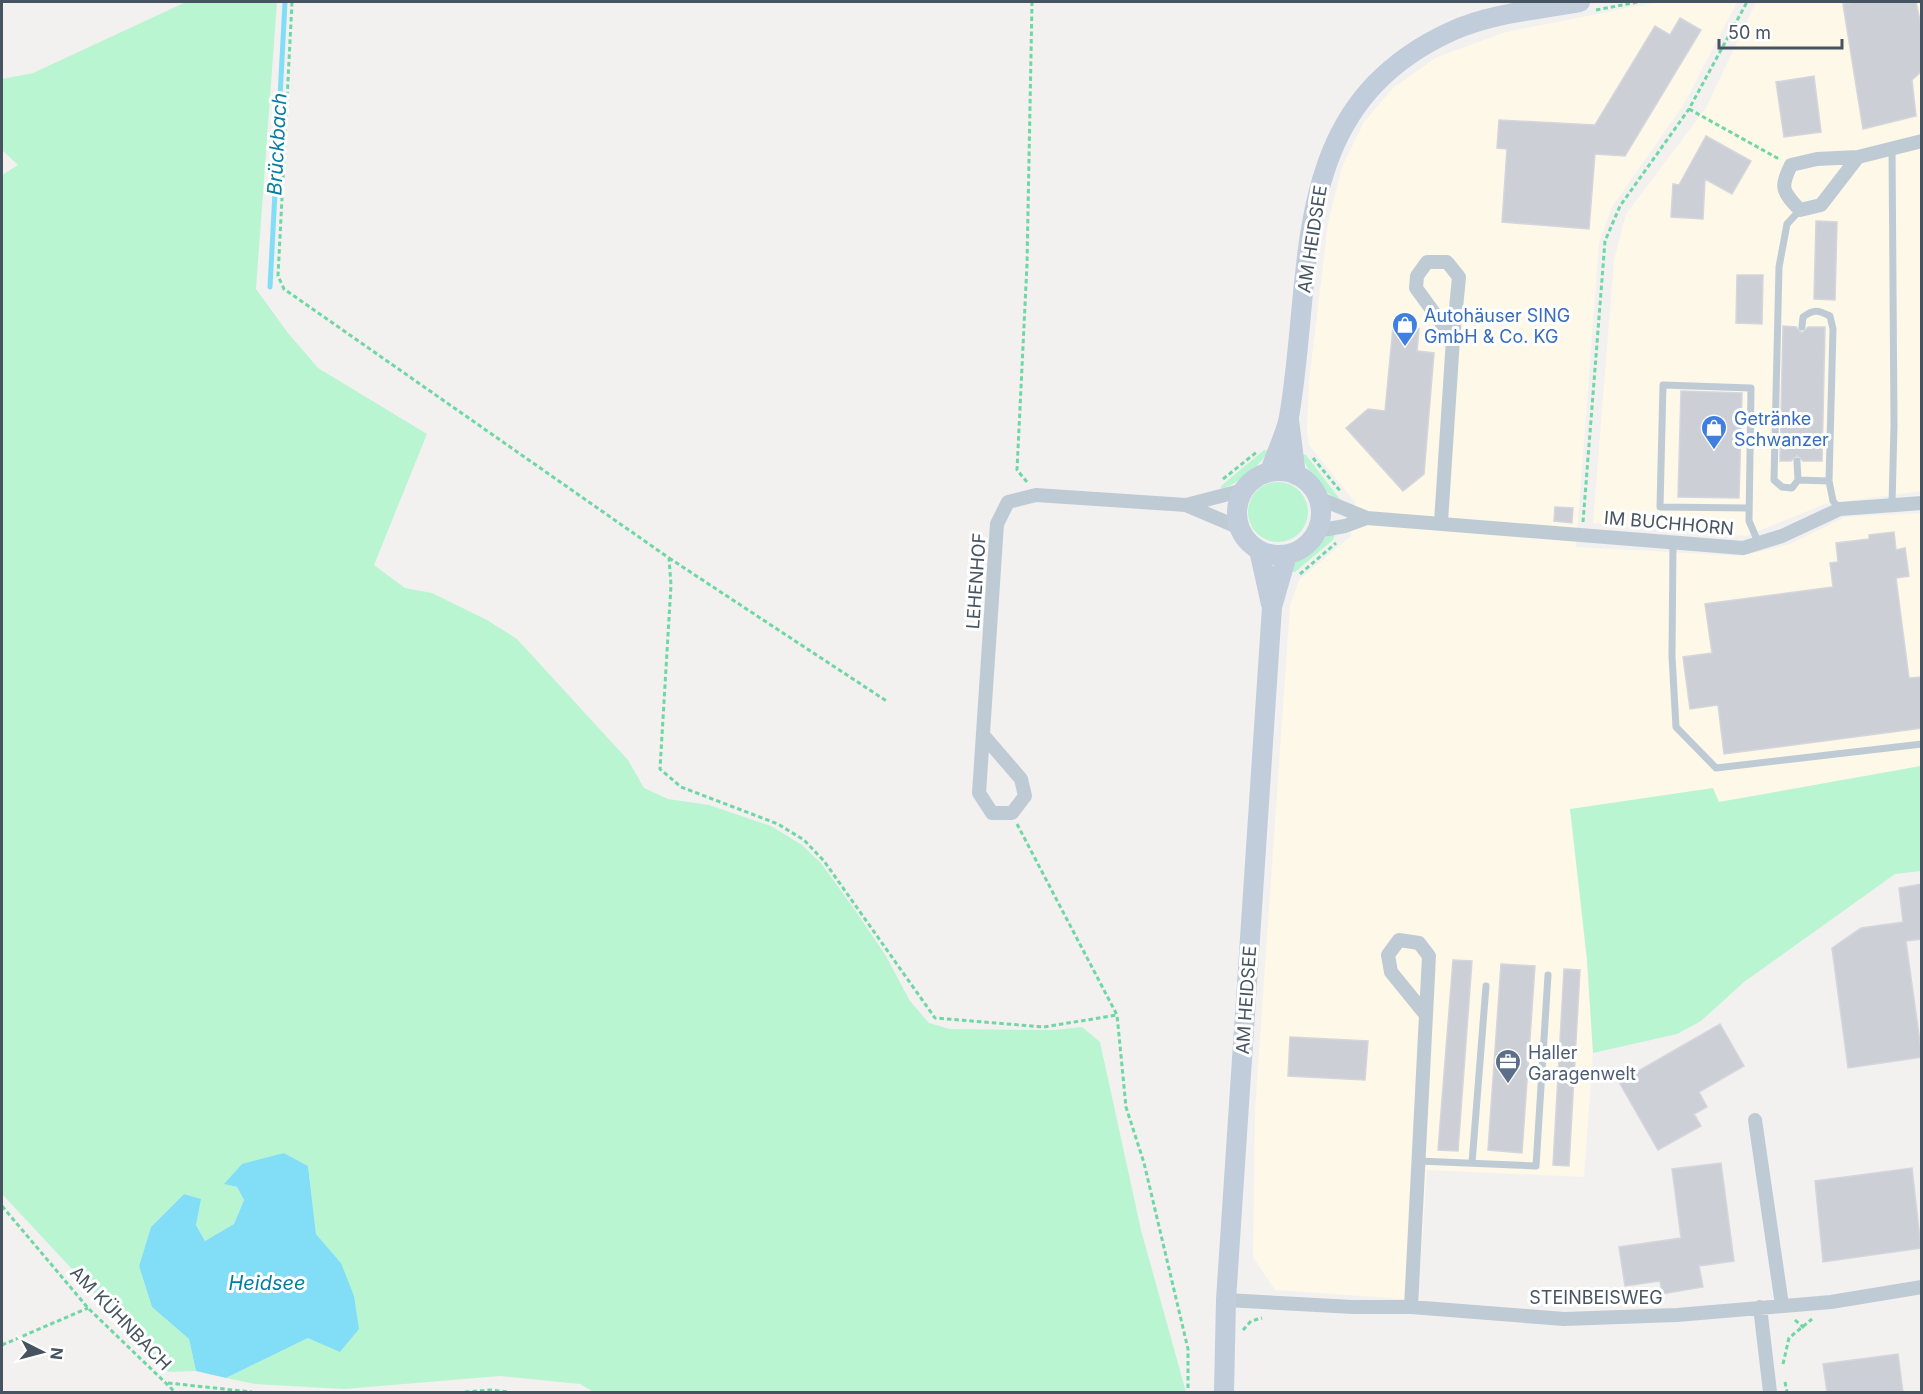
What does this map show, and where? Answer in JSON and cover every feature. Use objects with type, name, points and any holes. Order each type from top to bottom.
[{"type":"main road","name":"AM HEIDSEE","points":[[1270,472],[1289,420],[1312,216],[1323,173],[1337,136],[1355,106],[1385,72],[1454,30],[1482,21],[1586,6]]},
{"type":"main road","name":"AM HEIDSEE","points":[[1289,420],[1296,475]]},
{"type":"main road","points":[[1270,472],[1286,472],[1296,475],[1305,480],[1318,498],[1321,518],[1317,531],[1300,550],[1287,555],[1274,555],[1259,550],[1248,541],[1239,528],[1237,509],[1244,490],[1255,479],[1270,472]]},
{"type":"main road","name":"AM HEIDSEE","points":[[1259,550],[1272,607]]},
{"type":"main road","name":"AM HEIDSEE","points":[[1224,1392],[1226,1300],[1272,607],[1287,555]]},
{"type":"street","points":[[1858,157],[1821,205],[1800,210],[1785,194],[1783,182],[1791,165],[1817,159],[1858,157],[1922,141]]},
{"type":"street","points":[[1441,522],[1459,278],[1447,262],[1427,262],[1417,276],[1416,288],[1453,339]]},
{"type":"street","name":"LEHENHOF","points":[[1012,813],[992,813],[979,793],[997,524],[1008,502],[1036,495],[1186,505],[1244,490]]},
{"type":"street","name":"IM BUCHHORN","points":[[1318,498],[1367,518],[1582,533],[1743,548],[1760,544],[1840,509],[1922,503]]},
{"type":"street","name":"LEHENHOF","points":[[1186,505],[1239,528]]},
{"type":"street","name":"IM BUCHHORN","points":[[1317,531],[1345,526],[1367,518]]},
{"type":"street","points":[[984,736],[1021,779],[1025,796],[1012,813]]},
{"type":"street","points":[[1411,1307],[1418,1161],[1426,1015],[1429,956],[1419,943],[1399,940],[1388,955],[1391,972],[1426,1015]]},
{"type":"street","points":[[1755,1120],[1782,1305]]},
{"type":"street","name":"STEINBEISWEG","points":[[1226,1300],[1353,1308],[1411,1307],[1564,1319],[1677,1315],[1831,1302],[1922,1287]]},
{"type":"street","points":[[1760,1307],[1770,1392]]},
{"type":"lane","points":[[1892,147],[1894,425],[1892,505]]},
{"type":"lane","points":[[1797,461],[1798,480],[1792,488],[1782,487],[1774,480],[1779,267],[1787,225],[1800,210]]},
{"type":"lane","points":[[1802,327],[1803,317],[1812,310],[1819,310],[1830,316],[1833,329],[1829,480],[1833,501],[1840,509]]},
{"type":"lane","points":[[1749,508],[1660,507],[1663,385],[1751,388],[1749,521],[1760,544]]},
{"type":"lane","points":[[1798,480],[1829,480]]},
{"type":"lane","points":[[1673,542],[1672,656],[1676,727],[1716,768],[1922,744]]},
{"type":"lane","points":[[1418,1161],[1536,1166],[1548,975]]},
{"type":"lane","points":[[1472,1163],[1485,986]]},
{"type":"path","points":[[292,2],[278,276],[284,290],[669,558],[888,702]]},
{"type":"path","points":[[1032,2],[1027,264],[1017,470],[1026,482],[1037,483]]},
{"type":"path","points":[[1586,6],[1638,2]]},
{"type":"path","points":[[1582,533],[1605,241],[1620,206],[1689,109],[1746,2]]},
{"type":"path","points":[[1689,109],[1791,165]]},
{"type":"path","points":[[1219,482],[1264,447]]},
{"type":"path","points":[[1305,449],[1342,492]]},
{"type":"path","points":[[669,558],[671,585],[660,770],[681,787],[778,824],[804,840],[824,861],[935,1018],[1044,1028],[1118,1015]]},
{"type":"path","points":[[1012,813],[1118,1015],[1126,1107],[1144,1163],[1185,1338],[1188,1392]]},
{"type":"path","name":"AM KÜHNBACH","points":[[2,1206],[88,1308],[175,1392]]},
{"type":"path","points":[[1787,1392],[1782,1366],[1789,1338],[1831,1302]]},
{"type":"path","points":[[2,1345],[88,1308]]},
{"type":"path","points":[[166,1382],[252,1392]]},
{"type":"path","points":[[465,1392],[489,1390],[509,1392]]},
{"type":"shaded area","points":[[1658,2],[1737,2],[1684,104],[1612,207],[1599,243],[1576,547],[1742,556],[1790,544],[1845,517],[1921,513],[1921,766],[1719,802],[1587,960],[1593,1053],[1584,1177],[1427,1170],[1418,1300],[1275,1290],[1253,1257],[1255,1111],[1290,606],[1299,580],[1351,536],[1355,502],[1309,445],[1307,432],[1309,382],[1328,223],[1342,167],[1364,122],[1393,88],[1437,57],[1506,32]]},
{"type":"shaded area","points":[[1756,2],[1921,2],[1921,491],[1825,504],[1746,536],[1593,523],[1614,260],[1626,214],[1706,108]]},
{"type":"green space","points":[[186,2],[277,2],[256,289],[288,333],[318,368],[427,434],[374,565],[405,588],[432,593],[487,620],[517,639],[628,760],[644,788],[668,799],[709,805],[771,826],[802,845],[821,863],[855,910],[886,956],[910,1001],[929,1023],[950,1029],[1054,1030],[1082,1027],[1100,1042],[1141,1230],[1186,1392],[594,1392],[580,1384],[500,1376],[344,1389],[255,1384],[226,1378],[308,1338],[341,1263],[316,1234],[308,1166],[284,1153],[242,1165],[225,1184],[237,1187],[244,1200],[234,1224],[205,1241],[196,1225],[200,1199],[184,1194],[151,1227],[139,1266],[152,1307],[189,1339],[196,1371],[168,1372],[2,1194],[2,175],[18,165],[2,150],[2,79],[33,73]]},
{"type":"green space","points":[[1264,450],[1269,451],[1260,463],[1242,479],[1221,489],[1221,486]]},
{"type":"green space","points":[[1301,454],[1306,455],[1342,502],[1317,482]]},
{"type":"green space","points":[[1272,482],[1284,482],[1295,487],[1303,495],[1308,512],[1306,524],[1295,537],[1284,542],[1272,542],[1261,537],[1253,529],[1248,518],[1248,506],[1253,495],[1261,487]]},
{"type":"green space","points":[[1336,532],[1333,540],[1295,572],[1289,571],[1310,548]]},
{"type":"green space","points":[[1921,766],[1921,871],[1895,874],[1744,982],[1701,1021],[1677,1034],[1593,1053],[1587,960],[1570,809],[1713,788],[1719,802]]},
{"type":"water","name":"Heidsee","points":[[284,1153],[308,1166],[316,1234],[341,1263],[354,1296],[359,1329],[340,1352],[308,1338],[226,1378],[196,1371],[189,1339],[152,1307],[139,1266],[151,1227],[184,1194],[201,1199],[196,1225],[205,1241],[234,1224],[244,1200],[237,1187],[224,1184],[242,1164]]},
{"type":"building","points":[[1916,2],[1922,30],[1922,71],[1912,80],[1916,116],[1863,129],[1843,4]]},
{"type":"building","points":[[1680,18],[1701,30],[1625,156],[1595,154],[1589,229],[1502,222],[1507,149],[1497,148],[1499,120],[1595,125],[1655,26],[1670,35]]},
{"type":"building","points":[[1814,76],[1821,132],[1784,137],[1776,82]]},
{"type":"building","points":[[1706,136],[1751,161],[1732,194],[1705,179],[1703,219],[1671,217],[1673,184],[1679,185]]},
{"type":"building","points":[[1816,221],[1837,222],[1835,300],[1814,299]]},
{"type":"building","points":[[1737,275],[1763,275],[1762,324],[1736,323]]},
{"type":"building","points":[[1783,326],[1796,327],[1802,333],[1808,327],[1825,327],[1822,461],[1803,461],[1797,455],[1791,461],[1780,461]]},
{"type":"building","points":[[1393,327],[1419,329],[1417,351],[1434,353],[1424,474],[1403,491],[1346,428],[1368,409],[1385,411]]},
{"type":"building","points":[[1681,391],[1742,393],[1739,498],[1678,497]]},
{"type":"building","points":[[1555,507],[1573,508],[1572,523],[1554,521]]},
{"type":"building","points":[[1894,532],[1896,550],[1905,548],[1909,576],[1896,578],[1909,678],[1922,677],[1922,728],[1724,754],[1718,705],[1690,709],[1683,657],[1712,653],[1705,604],[1833,587],[1830,563],[1838,562],[1836,543],[1869,539],[1869,535]]},
{"type":"building","points":[[1922,884],[1922,939],[1906,941],[1922,1057],[1848,1068],[1832,948],[1861,928],[1903,922],[1899,888]]},
{"type":"building","points":[[1453,960],[1472,961],[1458,1151],[1438,1150]]},
{"type":"building","points":[[1501,964],[1535,966],[1522,1153],[1488,1150]]},
{"type":"building","points":[[1564,969],[1580,970],[1569,1166],[1553,1165]]},
{"type":"building","points":[[1720,1024],[1744,1066],[1699,1092],[1707,1107],[1694,1114],[1701,1126],[1658,1150],[1619,1082]]},
{"type":"building","points":[[1290,1037],[1368,1041],[1365,1080],[1288,1076]]},
{"type":"building","points":[[1721,1163],[1734,1261],[1699,1266],[1703,1287],[1662,1294],[1660,1281],[1625,1286],[1619,1247],[1681,1238],[1672,1169]]},
{"type":"building","points":[[1912,1168],[1921,1248],[1823,1262],[1815,1181]]},
{"type":"building","points":[[1898,1354],[1903,1392],[1827,1392],[1823,1364]]},
{"type":"waterway","name":"Brückbach","points":[[270,287],[285,2]]},
{"type":"place","name":"Autohäuser SING GmbH & Co. KG","points":[[1405,348]]},
{"type":"place","name":"Getränke Schwanzer","points":[[1714,451]]},
{"type":"place","name":"Haller Garagenwelt","points":[[1508,1085]]}]
